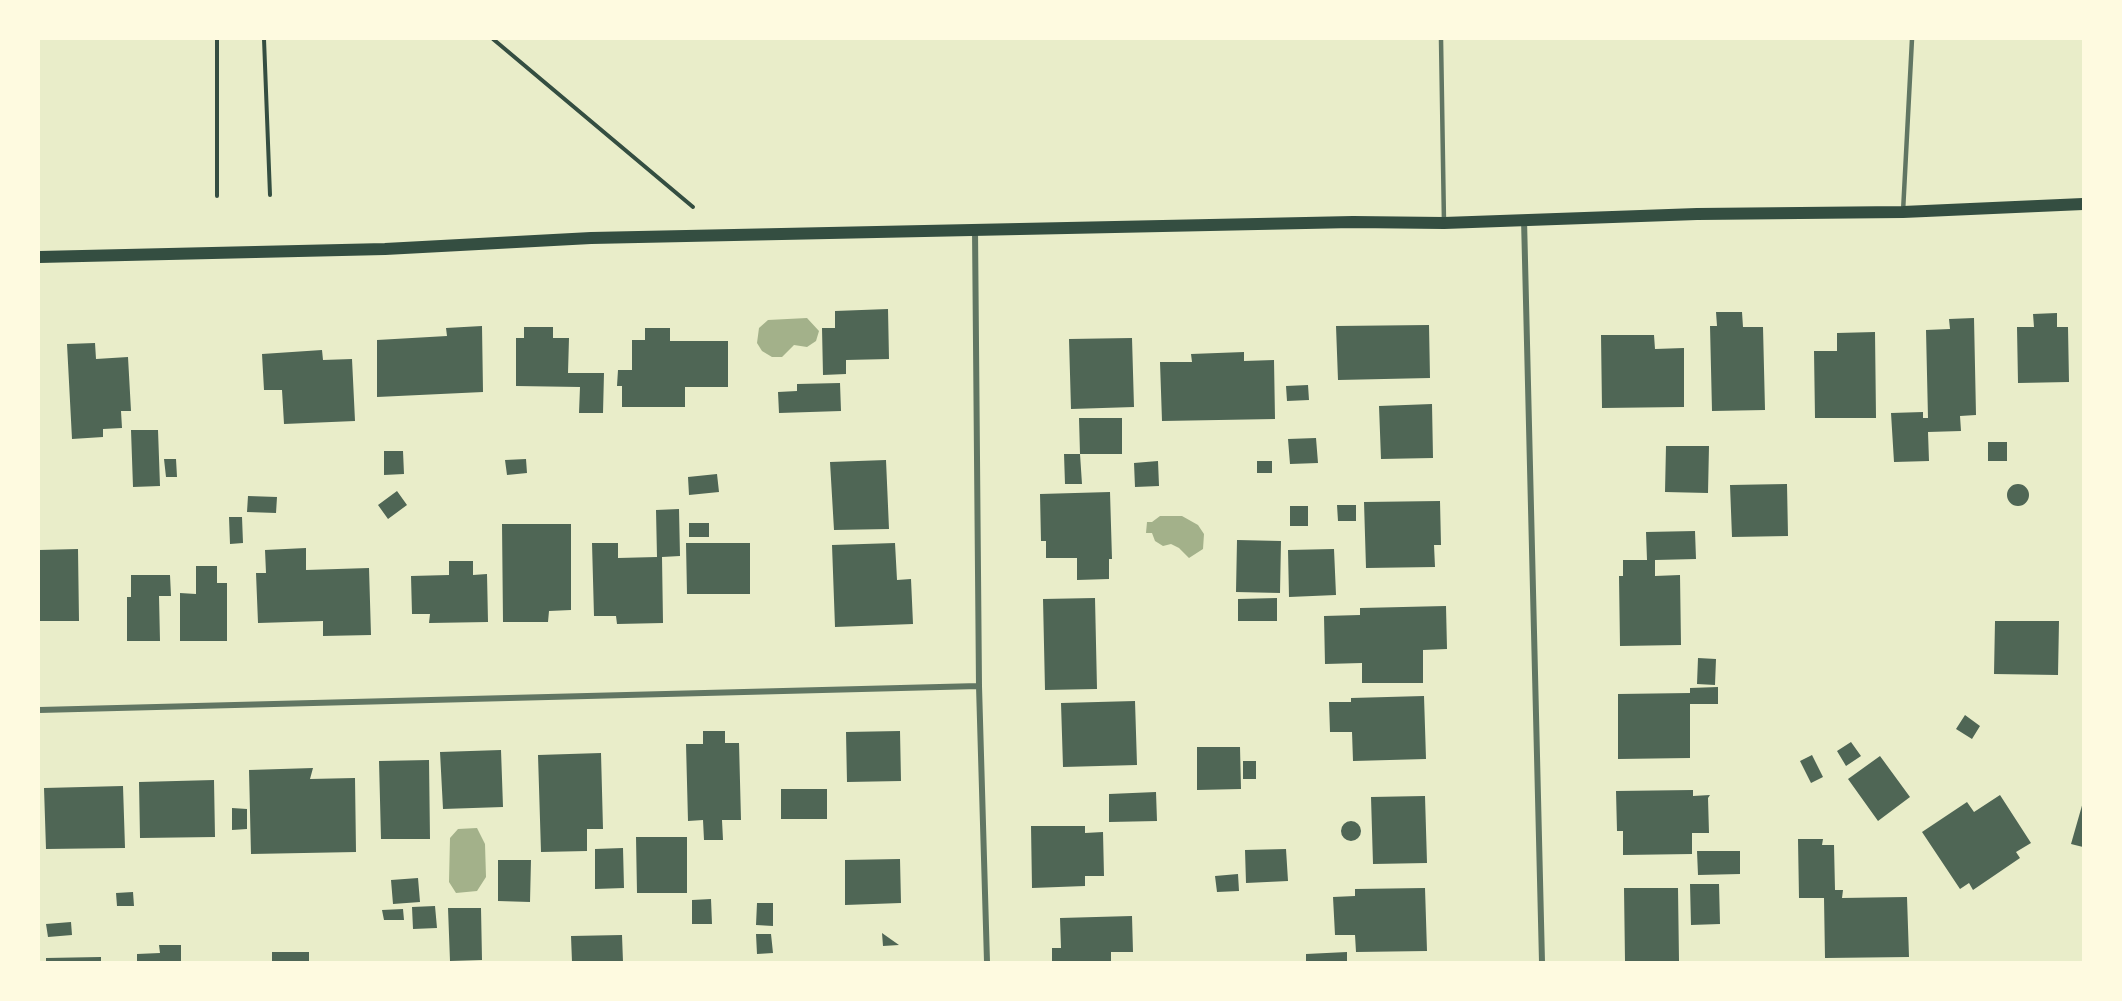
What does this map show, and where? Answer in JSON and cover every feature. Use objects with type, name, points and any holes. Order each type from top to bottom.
[{"type":"main road","points":[[39,257],[385,249],[591,238],[1444,223],[1524,219],[1903,212],[2083,204]]},
{"type":"street","points":[[1524,219],[1542,962]]},
{"type":"street","points":[[975,230],[979,686],[987,962]]},
{"type":"street","points":[[39,710],[979,686]]},
{"type":"lane","points":[[1441,39],[1444,223]]},
{"type":"lane","points":[[1903,212],[1912,39]]},
{"type":"path","points":[[217,196],[218,39]]},
{"type":"path","points":[[264,39],[270,195]]},
{"type":"path","points":[[494,39],[726,235]]},
{"type":"shaded area","points":[[807,318],[819,331],[816,341],[807,347],[794,345],[782,357],[772,357],[762,351],[757,343],[759,328],[768,320]]},
{"type":"shaded area","points":[[1160,516],[1182,516],[1198,525],[1204,534],[1203,549],[1189,558],[1171,544],[1163,546],[1155,541],[1152,533],[1146,533],[1147,522],[1152,522]]},
{"type":"shaded area","points":[[477,828],[485,844],[486,877],[477,891],[456,893],[449,882],[450,838],[458,829]]},
{"type":"building","points":[[888,309],[889,359],[846,360],[846,374],[823,375],[822,328],[835,328],[835,311]]},
{"type":"building","points":[[1716,312],[1742,312],[1743,327],[1763,327],[1765,410],[1712,411],[1710,326],[1717,326]]},
{"type":"building","points":[[2057,313],[2057,327],[2068,327],[2069,382],[2018,383],[2017,327],[2034,327],[2033,314]]},
{"type":"building","points":[[1974,318],[1976,415],[1960,416],[1961,431],[1928,432],[1929,461],[1894,462],[1891,413],[1923,412],[1923,418],[1928,418],[1926,330],[1950,329],[1949,319]]},
{"type":"building","points":[[1429,325],[1430,378],[1338,380],[1336,326]]},
{"type":"building","points":[[482,326],[483,392],[377,397],[377,340],[447,336],[446,328]]},
{"type":"building","points":[[524,327],[553,327],[553,338],[569,338],[568,373],[604,373],[603,413],[579,413],[580,387],[516,386],[516,338],[524,338]]},
{"type":"building","points":[[645,328],[670,328],[670,341],[728,341],[728,387],[685,387],[685,407],[622,407],[622,386],[617,386],[618,370],[632,370],[632,340],[645,340]]},
{"type":"building","points":[[1875,332],[1876,418],[1815,418],[1814,351],[1837,351],[1837,333]]},
{"type":"building","points":[[1601,335],[1654,335],[1655,349],[1684,348],[1684,407],[1602,408]]},
{"type":"building","points":[[1132,338],[1134,407],[1071,409],[1069,339]]},
{"type":"building","points":[[95,343],[96,359],[128,357],[131,411],[121,411],[122,428],[103,429],[103,437],[72,439],[67,344]]},
{"type":"building","points":[[322,350],[323,360],[352,359],[355,421],[284,424],[282,390],[264,390],[262,354]]},
{"type":"building","points":[[1244,352],[1244,361],[1274,360],[1275,419],[1162,421],[1160,362],[1192,362],[1191,354]]},
{"type":"building","points":[[840,383],[841,411],[779,413],[778,392],[797,391],[797,384]]},
{"type":"building","points":[[1308,385],[1309,400],[1287,401],[1286,386]]},
{"type":"building","points":[[1432,404],[1433,458],[1381,459],[1379,406]]},
{"type":"building","points":[[1079,418],[1122,418],[1122,454],[1080,454]]},
{"type":"building","points":[[131,430],[158,430],[160,486],[133,487]]},
{"type":"building","points":[[1316,438],[1318,463],[1290,464],[1288,439]]},
{"type":"building","points":[[1988,442],[2007,442],[2007,461],[1988,461]]},
{"type":"building","points":[[1666,446],[1709,446],[1708,493],[1665,492]]},
{"type":"building","points":[[384,451],[403,451],[404,474],[384,475]]},
{"type":"building","points":[[1064,454],[1080,454],[1082,484],[1065,484]]},
{"type":"building","points":[[164,459],[176,459],[177,477],[166,477]]},
{"type":"building","points":[[526,459],[527,473],[507,475],[505,460]]},
{"type":"building","points":[[886,460],[889,529],[834,530],[830,462]]},
{"type":"building","points":[[1158,461],[1159,486],[1135,487],[1134,463]]},
{"type":"building","points":[[1257,461],[1272,461],[1272,473],[1257,473]]},
{"type":"building","points":[[717,474],[719,492],[689,495],[688,477]]},
{"type":"building","points":[[1787,484],[1788,536],[1732,537],[1730,485]]},
{"type":"building","points":[[2018,484],[2026,487],[2029,495],[2026,503],[2018,506],[2010,503],[2007,495],[2010,487]]},
{"type":"building","points":[[397,491],[407,505],[388,519],[378,505]]},
{"type":"building","points":[[1110,492],[1112,559],[1109,559],[1109,579],[1077,580],[1077,558],[1046,558],[1046,541],[1041,541],[1040,494]]},
{"type":"building","points":[[248,496],[277,497],[276,513],[247,512]]},
{"type":"building","points":[[1440,501],[1441,545],[1434,545],[1435,567],[1366,568],[1364,502]]},
{"type":"building","points":[[1337,505],[1356,505],[1356,521],[1338,521]]},
{"type":"building","points":[[1290,506],[1308,506],[1308,526],[1290,526]]},
{"type":"building","points":[[679,509],[680,556],[662,557],[663,623],[617,624],[616,616],[594,616],[592,543],[618,543],[618,558],[657,557],[656,510]]},
{"type":"building","points":[[229,517],[242,517],[243,543],[230,544]]},
{"type":"building","points":[[689,523],[709,523],[709,537],[689,537]]},
{"type":"building","points":[[502,524],[571,524],[571,610],[549,611],[548,622],[503,622]]},
{"type":"building","points":[[1695,531],[1696,559],[1655,560],[1655,576],[1680,575],[1681,645],[1620,646],[1619,576],[1623,576],[1623,560],[1647,560],[1646,532]]},
{"type":"building","points":[[1237,540],[1281,541],[1280,593],[1236,592]]},
{"type":"building","points":[[686,543],[750,543],[750,594],[687,594]]},
{"type":"building","points":[[895,543],[897,580],[911,579],[913,624],[835,627],[832,545]]},
{"type":"building","points":[[306,548],[306,570],[369,568],[371,635],[323,636],[323,621],[258,623],[256,573],[266,573],[265,550]]},
{"type":"building","points":[[78,549],[79,621],[39,621],[39,550]]},
{"type":"building","points":[[1334,549],[1336,595],[1289,597],[1288,550]]},
{"type":"building","points":[[449,561],[473,561],[473,575],[487,574],[488,622],[429,623],[430,614],[412,614],[411,576],[449,575]]},
{"type":"building","points":[[196,566],[217,566],[217,583],[227,583],[227,641],[180,641],[180,593],[196,594]]},
{"type":"building","points":[[131,575],[170,575],[171,596],[159,596],[160,641],[127,641],[127,597],[131,597]]},
{"type":"building","points":[[1095,598],[1097,689],[1045,690],[1043,599]]},
{"type":"building","points":[[1277,598],[1277,621],[1238,621],[1238,599]]},
{"type":"building","points":[[1446,606],[1447,649],[1423,650],[1423,683],[1362,683],[1362,663],[1325,664],[1324,616],[1360,615],[1360,608]]},
{"type":"building","points":[[1995,621],[2059,621],[2058,675],[1994,674]]},
{"type":"building","points":[[1698,658],[1716,659],[1715,685],[1697,684]]},
{"type":"building","points":[[1718,687],[1718,704],[1690,704],[1690,758],[1618,759],[1618,694],[1690,693],[1690,688]]},
{"type":"building","points":[[1424,696],[1426,759],[1353,761],[1352,732],[1330,732],[1329,702],[1351,702],[1351,698]]},
{"type":"building","points":[[1135,701],[1137,765],[1063,767],[1061,703]]},
{"type":"building","points":[[1965,715],[1980,726],[1972,739],[1956,729]]},
{"type":"building","points":[[703,731],[725,731],[725,743],[739,743],[741,820],[722,820],[723,840],[704,840],[703,820],[688,821],[686,744],[703,744]]},
{"type":"building","points":[[900,731],[901,781],[847,782],[846,732]]},
{"type":"building","points":[[1851,742],[1861,756],[1846,766],[1837,751]]},
{"type":"building","points":[[1197,747],[1240,747],[1241,789],[1197,790]]},
{"type":"building","points":[[501,750],[503,807],[443,809],[440,752]]},
{"type":"building","points":[[601,753],[603,829],[587,829],[587,851],[541,852],[538,755]]},
{"type":"building","points":[[1812,755],[1823,777],[1811,783],[1800,761]]},
{"type":"building","points":[[1880,756],[1910,797],[1878,821],[1848,779]]},
{"type":"building","points":[[429,760],[430,839],[381,839],[379,761]]},
{"type":"building","points":[[1243,761],[1256,761],[1256,779],[1243,779]]},
{"type":"building","points":[[313,768],[310,779],[355,778],[356,852],[251,854],[249,770]]},
{"type":"building","points":[[214,780],[215,837],[140,838],[139,782]]},
{"type":"building","points":[[123,786],[125,848],[46,849],[44,788]]},
{"type":"building","points":[[781,789],[827,789],[827,819],[781,819]]},
{"type":"building","points":[[1693,790],[1693,796],[1710,795],[1708,798],[1709,833],[1692,833],[1692,854],[1623,855],[1623,831],[1617,831],[1616,791]]},
{"type":"building","points":[[1156,792],[1157,821],[1109,822],[1109,794]]},
{"type":"building","points":[[2000,795],[2031,843],[2016,852],[2020,858],[1973,890],[1969,883],[1960,889],[1922,832],[1967,802],[1974,812]]},
{"type":"building","points":[[1425,796],[1427,863],[1373,864],[1371,797]]},
{"type":"building","points":[[2083,802],[2083,847],[2071,844]]},
{"type":"building","points":[[232,808],[247,809],[247,829],[232,830]]},
{"type":"building","points":[[1351,821],[1358,824],[1361,831],[1358,838],[1351,841],[1344,838],[1341,831],[1344,824]]},
{"type":"building","points":[[1031,826],[1085,826],[1085,833],[1103,832],[1104,876],[1085,876],[1085,886],[1032,888]]},
{"type":"building","points":[[636,837],[687,837],[687,893],[637,893]]},
{"type":"building","points":[[1798,839],[1823,839],[1822,845],[1834,845],[1835,890],[1843,890],[1842,898],[1907,897],[1909,957],[1825,958],[1824,898],[1799,898]]},
{"type":"building","points":[[623,848],[624,888],[595,889],[595,849]]},
{"type":"building","points":[[1286,849],[1288,881],[1246,883],[1245,850]]},
{"type":"building","points":[[1697,851],[1740,851],[1740,874],[1698,875]]},
{"type":"building","points":[[900,859],[901,903],[845,905],[845,860]]},
{"type":"building","points":[[498,860],[531,860],[530,902],[498,901]]},
{"type":"building","points":[[1238,874],[1239,891],[1217,892],[1215,876]]},
{"type":"building","points":[[418,878],[420,902],[393,904],[391,880]]},
{"type":"building","points":[[1690,884],[1719,884],[1720,924],[1691,925]]},
{"type":"building","points":[[1425,888],[1427,951],[1356,952],[1355,935],[1335,935],[1333,897],[1355,896],[1355,889]]},
{"type":"building","points":[[1624,888],[1678,888],[1679,961],[1625,961]]},
{"type":"building","points":[[133,892],[134,906],[117,906],[116,893]]},
{"type":"building","points":[[711,899],[712,924],[692,924],[692,900]]},
{"type":"building","points":[[757,903],[773,903],[773,926],[756,925]]},
{"type":"building","points":[[435,906],[437,928],[413,929],[412,907]]},
{"type":"building","points":[[448,908],[481,908],[482,960],[450,961]]},
{"type":"building","points":[[403,909],[404,920],[384,920],[382,910]]},
{"type":"building","points":[[1132,916],[1133,952],[1111,952],[1111,962],[1052,962],[1052,948],[1061,948],[1060,918]]},
{"type":"building","points":[[71,922],[72,935],[48,937],[46,924]]},
{"type":"building","points":[[882,933],[899,945],[883,946]]},
{"type":"building","points":[[756,934],[771,934],[773,953],[757,954]]},
{"type":"building","points":[[622,935],[623,962],[572,962],[571,936]]},
{"type":"building","points":[[159,945],[181,945],[181,962],[137,962],[137,954],[160,953]]},
{"type":"building","points":[[272,952],[309,952],[309,962],[272,962]]},
{"type":"building","points":[[1347,952],[1347,962],[1306,962],[1306,954]]},
{"type":"building","points":[[101,957],[101,962],[46,962],[46,958]]}]
